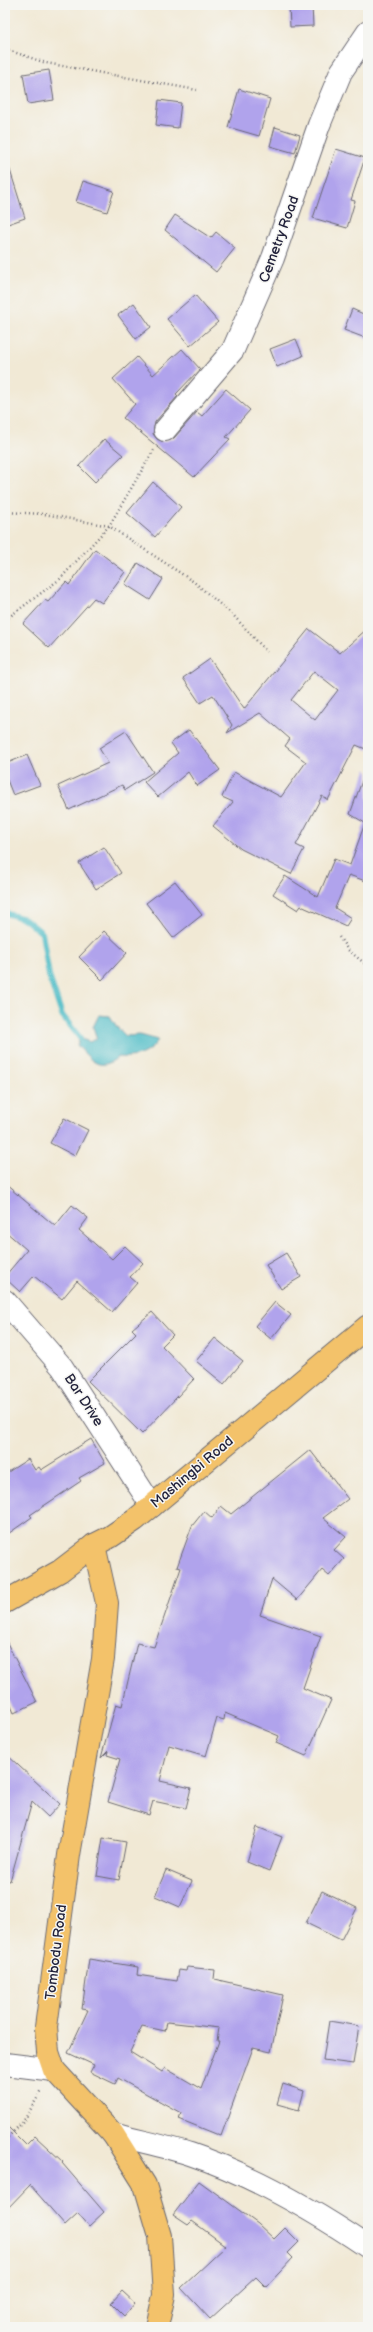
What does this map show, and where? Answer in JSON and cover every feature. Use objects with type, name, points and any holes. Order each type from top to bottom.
[{"type":"main road","name":"Mashingbi Road","points":[[5,1602],[60,1571],[94,1545],[110,1537],[152,1506],[368,1326]]},
{"type":"main road","name":"Tombodu Road","points":[[94,1545],[107,1603],[103,1659],[68,1856],[46,2027],[48,2052],[54,2070],[113,2134],[145,2185],[160,2236],[164,2295],[157,2327]]},
{"type":"street","name":"Cemetry Road","points":[[165,430],[233,350],[273,258],[316,132],[340,72],[368,32]]},
{"type":"street","name":"Bar Drive","points":[[6,1302],[62,1367],[152,1506]]},
{"type":"street","points":[[5,2064],[54,2070]]},
{"type":"street","points":[[113,2134],[190,2154],[275,2190],[326,2219],[368,2247]]},
{"type":"path","points":[[5,48],[46,63],[197,90]]},
{"type":"path","points":[[5,620],[60,579],[109,526],[165,430]]},
{"type":"path","points":[[5,512],[44,514],[109,526],[194,582],[233,615],[267,652]]},
{"type":"path","points":[[340,937],[348,950],[368,966]]},
{"type":"path","points":[[5,2140],[23,2122],[54,2070]]},
{"type":"water","points":[[99,1015],[110,1016],[117,1027],[126,1036],[140,1035],[158,1040],[150,1049],[141,1054],[130,1057],[118,1057],[106,1064],[96,1063],[91,1060],[77,1045],[80,1038],[89,1042],[97,1039],[93,1027]]},
{"type":"building","points":[[289,5],[312,5],[313,26],[290,27]]},
{"type":"building","points":[[49,70],[54,100],[28,104],[23,74]]},
{"type":"building","points":[[239,89],[270,99],[259,136],[228,127]]},
{"type":"building","points":[[159,100],[181,103],[178,128],[156,125]]},
{"type":"building","points":[[275,127],[300,135],[295,153],[270,146]]},
{"type":"building","points":[[336,149],[365,158],[351,200],[355,201],[347,228],[313,218]]},
{"type":"building","points":[[5,167],[9,167],[25,218],[5,225]]},
{"type":"building","points":[[83,181],[114,191],[107,212],[76,202]]},
{"type":"building","points":[[175,215],[211,238],[216,232],[235,248],[216,272],[165,230]]},
{"type":"building","points":[[195,295],[218,322],[190,346],[167,319]]},
{"type":"building","points":[[134,303],[151,327],[136,339],[118,315]]},
{"type":"building","points":[[352,309],[368,316],[368,339],[344,330]]},
{"type":"building","points":[[296,339],[303,356],[277,367],[270,349]]},
{"type":"building","points":[[182,349],[200,369],[176,394],[178,396],[155,422],[153,434],[157,439],[163,442],[174,438],[197,412],[202,416],[226,389],[250,410],[226,437],[230,439],[194,477],[123,418],[135,404],[113,379],[137,357],[153,375]]},
{"type":"building","points":[[104,439],[123,455],[95,482],[79,466]]},
{"type":"building","points":[[153,482],[181,507],[155,537],[127,513]]},
{"type":"building","points":[[95,549],[125,572],[102,603],[94,598],[49,648],[23,624],[45,600],[48,602],[66,582],[69,585]]},
{"type":"building","points":[[138,563],[163,579],[150,600],[125,584]]},
{"type":"building","points":[[368,628],[368,750],[356,745],[328,800],[322,796],[296,845],[304,849],[291,874],[241,849],[213,826],[233,802],[222,797],[234,772],[281,797],[306,762],[285,746],[290,739],[260,713],[227,733],[232,725],[213,695],[200,703],[183,678],[210,659],[244,709],[309,629],[340,653]],"holes":[[[314,671],[338,690],[315,720],[291,700]]]},
{"type":"building","points":[[189,730],[220,770],[197,786],[188,772],[158,797],[144,782],[178,753],[171,743]]},
{"type":"building","points":[[126,731],[153,772],[125,790],[122,785],[69,810],[58,786],[108,763],[99,748]]},
{"type":"building","points":[[27,755],[40,785],[13,795],[5,775],[5,764]]},
{"type":"building","points":[[366,770],[368,770],[368,882],[349,875],[335,908],[351,918],[346,926],[301,906],[298,910],[273,894],[285,876],[318,897],[334,859],[350,865],[365,823],[350,814]]},
{"type":"building","points":[[104,847],[121,873],[96,889],[79,863]]},
{"type":"building","points":[[175,881],[202,915],[173,938],[146,903]]},
{"type":"building","points":[[104,931],[127,953],[102,980],[79,957]]},
{"type":"building","points":[[64,1118],[88,1130],[75,1156],[50,1143]]},
{"type":"building","points":[[5,1184],[55,1226],[72,1205],[88,1218],[79,1230],[112,1259],[125,1246],[143,1263],[130,1277],[137,1283],[112,1312],[77,1281],[62,1299],[34,1276],[20,1292],[5,1278],[5,1276],[27,1250],[5,1231]]},
{"type":"building","points":[[286,1253],[301,1277],[281,1289],[266,1265]]},
{"type":"building","points":[[275,1302],[291,1315],[271,1339],[255,1326]]},
{"type":"building","points":[[152,1312],[173,1335],[162,1346],[194,1379],[142,1434],[88,1381],[136,1333],[132,1329]]},
{"type":"building","points":[[215,1338],[243,1361],[224,1384],[196,1361]]},
{"type":"building","points":[[91,1439],[105,1463],[79,1478],[81,1481],[30,1515],[32,1517],[5,1536],[5,1474],[28,1459],[35,1470],[39,1467],[41,1470]]},
{"type":"building","points":[[310,1450],[348,1499],[323,1518],[346,1537],[334,1550],[344,1559],[329,1576],[322,1570],[297,1600],[272,1579],[260,1615],[321,1636],[303,1688],[331,1700],[306,1756],[276,1743],[279,1736],[225,1713],[224,1720],[217,1718],[206,1756],[169,1745],[160,1781],[191,1788],[186,1808],[153,1801],[149,1815],[108,1802],[120,1759],[107,1755],[108,1751],[101,1758],[116,1704],[122,1706],[137,1643],[154,1647],[181,1568],[177,1567],[192,1526],[204,1511],[212,1518],[221,1506],[231,1514]]},
{"type":"building","points":[[5,1639],[37,1702],[14,1713],[5,1692]]},
{"type":"building","points":[[5,1753],[60,1804],[48,1817],[32,1802],[10,1881],[5,1880]]},
{"type":"building","points":[[257,1827],[282,1837],[269,1871],[247,1862]]},
{"type":"building","points":[[103,1838],[126,1842],[119,1880],[97,1876]]},
{"type":"building","points":[[166,1870],[192,1881],[180,1907],[155,1896]]},
{"type":"building","points":[[322,1891],[357,1908],[341,1940],[306,1923]]},
{"type":"building","points":[[89,1959],[138,1967],[137,1975],[177,1981],[179,1970],[186,1971],[187,1967],[215,1970],[214,1979],[283,1995],[271,2052],[253,2048],[221,2136],[179,2119],[181,2113],[118,2078],[115,2084],[90,2072],[94,2065],[68,2053],[88,2010],[82,2009]],"holes":[[[167,2022],[219,2028],[217,2041],[219,2041],[201,2089],[165,2068],[162,2072],[130,2052],[142,2026],[165,2031]]]},
{"type":"building","points":[[329,2021],[359,2026],[353,2064],[323,2060]]},
{"type":"building","points":[[283,2084],[304,2091],[299,2110],[277,2104]]},
{"type":"building","points":[[5,2124],[26,2145],[35,2136],[63,2162],[62,2163],[104,2212],[89,2226],[78,2213],[65,2225],[30,2185],[5,2211]]},
{"type":"building","points":[[199,2181],[258,2224],[274,2239],[285,2228],[299,2242],[288,2253],[293,2258],[266,2287],[256,2277],[210,2319],[181,2288],[226,2246],[192,2221],[188,2225],[173,2215]]},
{"type":"building","points":[[122,2291],[135,2303],[124,2316],[111,2303]]},
{"type":"waterway","points":[[5,913],[25,919],[42,933],[49,976],[62,1015],[80,1038]]}]
